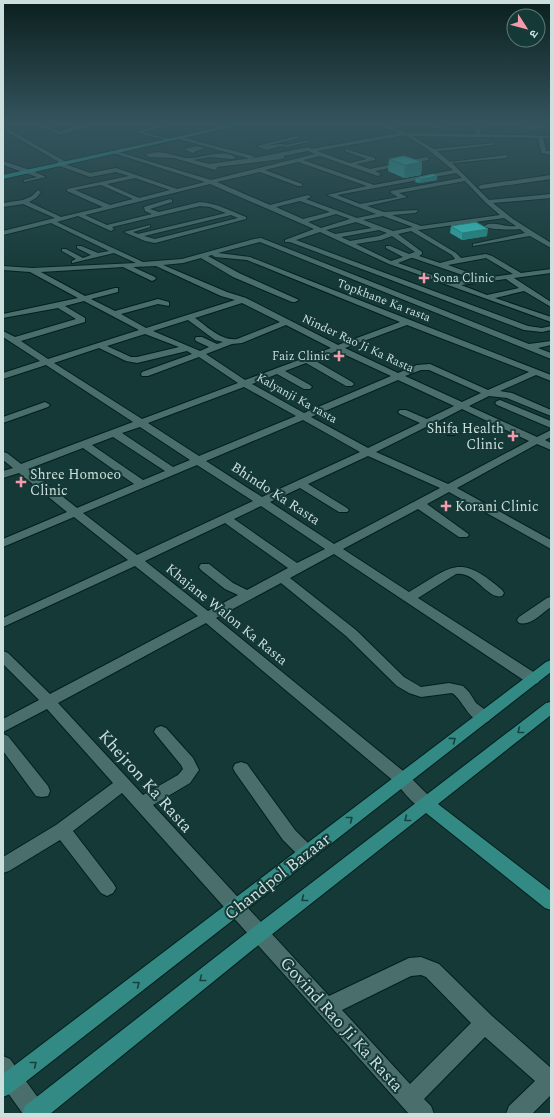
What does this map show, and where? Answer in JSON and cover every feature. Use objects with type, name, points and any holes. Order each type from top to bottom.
[{"type":"main road","name":"Chandpol Bazaar","points":[[6,1078],[235,908],[551,665]]},
{"type":"main road","points":[[35,1113],[260,933],[551,707]]},
{"type":"main road","points":[[426,804],[551,902]]},
{"type":"street","points":[[26,181],[42,177]]},
{"type":"street","points":[[109,207],[69,190],[129,177]]},
{"type":"street","points":[[138,177],[176,190]]},
{"type":"street","points":[[195,177],[211,182],[303,221],[391,263],[551,320]]},
{"type":"street","points":[[5,231],[61,219],[232,177]]},
{"type":"street","points":[[279,177],[300,185]]},
{"type":"street","points":[[347,177],[373,186]]},
{"type":"street","points":[[420,227],[330,195],[423,177]]},
{"type":"street","points":[[463,177],[492,202],[551,240]]},
{"type":"street","points":[[470,177],[481,187],[505,216],[551,246]]},
{"type":"street","points":[[489,180],[526,177]]},
{"type":"street","points":[[528,177],[538,180]]},
{"type":"street","points":[[481,187],[550,177]]},
{"type":"street","points":[[358,206],[406,197],[393,192],[466,180]]},
{"type":"street","points":[[100,183],[139,200]]},
{"type":"street","points":[[3,205],[24,202],[34,197],[38,192]]},
{"type":"street","points":[[492,202],[551,196]]},
{"type":"street","points":[[270,207],[310,197],[317,200]]},
{"type":"street","points":[[300,199],[393,233],[420,252],[411,257],[391,263]]},
{"type":"street","points":[[24,202],[61,219]]},
{"type":"street","points":[[158,214],[147,210],[146,208],[170,202]]},
{"type":"street","points":[[105,227],[200,204],[218,208],[244,219],[163,240],[147,240],[127,232],[128,230]]},
{"type":"street","points":[[203,212],[218,208]]},
{"type":"street","points":[[275,245],[321,229],[382,214],[415,211]]},
{"type":"street","points":[[303,221],[338,212]]},
{"type":"street","points":[[138,236],[231,213]]},
{"type":"street","points":[[78,214],[149,245]]},
{"type":"street","points":[[351,244],[381,238],[393,233],[420,227],[505,216]]},
{"type":"street","points":[[51,221],[143,264]]},
{"type":"street","points":[[115,224],[118,228],[128,230],[158,223]]},
{"type":"street","points":[[487,226],[497,226],[509,229],[523,227]]},
{"type":"street","points":[[336,236],[380,228]]},
{"type":"street","points":[[412,229],[454,254],[459,260]]},
{"type":"street","points":[[475,245],[531,234]]},
{"type":"street","points":[[302,236],[327,249],[327,253]]},
{"type":"street","points":[[3,268],[32,270],[123,264],[154,264],[183,261],[256,240],[275,245],[329,268],[440,310],[551,356]]},
{"type":"street","points":[[290,240],[527,328],[542,330],[551,328]]},
{"type":"street","points":[[80,247],[123,264],[152,279]]},
{"type":"street","points":[[388,247],[411,257],[484,280]]},
{"type":"street","points":[[64,250],[82,260]]},
{"type":"street","points":[[59,268],[63,265],[115,251]]},
{"type":"street","points":[[204,254],[236,275],[294,300]]},
{"type":"street","name":"Topkhane Ka rasta","points":[[204,254],[248,258],[551,378]]},
{"type":"street","points":[[329,268],[371,254]]},
{"type":"street","points":[[440,265],[482,256],[490,257],[519,275]]},
{"type":"street","name":"Ninder Rao Ji Ka Rasta","points":[[154,264],[224,294],[243,300],[337,348],[551,447]]},
{"type":"street","points":[[3,271],[12,269]]},
{"type":"street","name":"Kalyanji Ka rasta","points":[[32,270],[146,331],[188,348],[245,384],[368,452],[449,488],[551,545]]},
{"type":"street","points":[[452,284],[519,275],[549,273]]},
{"type":"street","points":[[507,277],[551,305]]},
{"type":"street","points":[[440,310],[458,302],[525,289]]},
{"type":"street","points":[[3,316],[85,299],[115,290]]},
{"type":"street","points":[[3,376],[243,300]]},
{"type":"street","points":[[114,314],[158,301],[166,304]]},
{"type":"street","points":[[15,340],[82,320],[59,305]]},
{"type":"street","points":[[189,316],[218,338],[231,342]]},
{"type":"street","points":[[145,374],[216,347],[239,341],[287,322]]},
{"type":"street","points":[[3,475],[116,434],[407,322]]},
{"type":"street","name":"Bhindo Ka Rasta","points":[[3,333],[200,460],[533,679]]},
{"type":"street","points":[[198,339],[216,347]]},
{"type":"street","points":[[529,347],[551,343]]},
{"type":"street","points":[[98,345],[129,359],[137,360],[188,348]]},
{"type":"street","points":[[306,360],[330,372],[349,384]]},
{"type":"street","points":[[3,543],[173,472],[303,415],[420,367],[430,367],[488,393],[509,396],[551,413]]},
{"type":"street","points":[[278,371],[307,387]]},
{"type":"street","points":[[3,623],[135,560],[301,484],[488,393],[536,372]]},
{"type":"street","points":[[500,403],[551,425]]},
{"type":"street","points":[[3,420],[45,405]]},
{"type":"street","points":[[403,412],[451,433]]},
{"type":"street","points":[[116,434],[173,472]]},
{"type":"street","points":[[3,726],[537,440],[551,434]]},
{"type":"street","points":[[85,445],[142,485]]},
{"type":"street","name":"Khajane Walon Ka Rasta","points":[[3,454],[207,617],[402,779],[426,804]]},
{"type":"street","points":[[301,484],[343,510]]},
{"type":"street","points":[[419,504],[463,534]]},
{"type":"street","points":[[226,519],[297,569]]},
{"type":"street","points":[[205,567],[229,586],[248,595]]},
{"type":"street","points":[[410,598],[453,571],[459,569],[474,574],[498,593]]},
{"type":"street","points":[[282,577],[346,629],[396,679],[421,692],[430,692],[445,687],[458,690],[464,694],[471,707],[484,717]]},
{"type":"street","points":[[524,620],[551,601]]},
{"type":"street","name":"Khejron Ka Rasta","points":[[3,656],[49,702],[124,783],[235,908],[260,933]]},
{"type":"street","points":[[142,804],[184,779],[191,770],[188,762],[161,732]]},
{"type":"street","points":[[3,740],[42,791]]},
{"type":"street","points":[[241,768],[289,835],[307,853]]},
{"type":"street","points":[[3,866],[62,830],[124,783]]},
{"type":"street","points":[[62,830],[108,888]]},
{"type":"street","name":"Govind Rao Ji Ka Rasta","points":[[260,933],[423,1114]]},
{"type":"street","points":[[327,1007],[409,967],[421,966],[432,970],[486,1023],[550,1081],[517,1114]]},
{"type":"street","points":[[409,1099],[486,1023]]},
{"type":"street","points":[[6,1078],[35,1113]]},
{"type":"building","points":[[420,177],[431,177],[420,179],[416,178]]},
{"type":"building","points":[[476,222],[488,229],[462,233],[451,226]]},
{"type":"place","name":"Sona Clinic","points":[[424,278]]},
{"type":"place","name":"Faiz Clinic","points":[[339,356]]},
{"type":"place","name":"Shifa Health Clinic","points":[[513,436]]},
{"type":"place","name":"Shree Homoeo Clinic","points":[[21,482]]},
{"type":"place","name":"Korani Clinic","points":[[446,506]]}]
